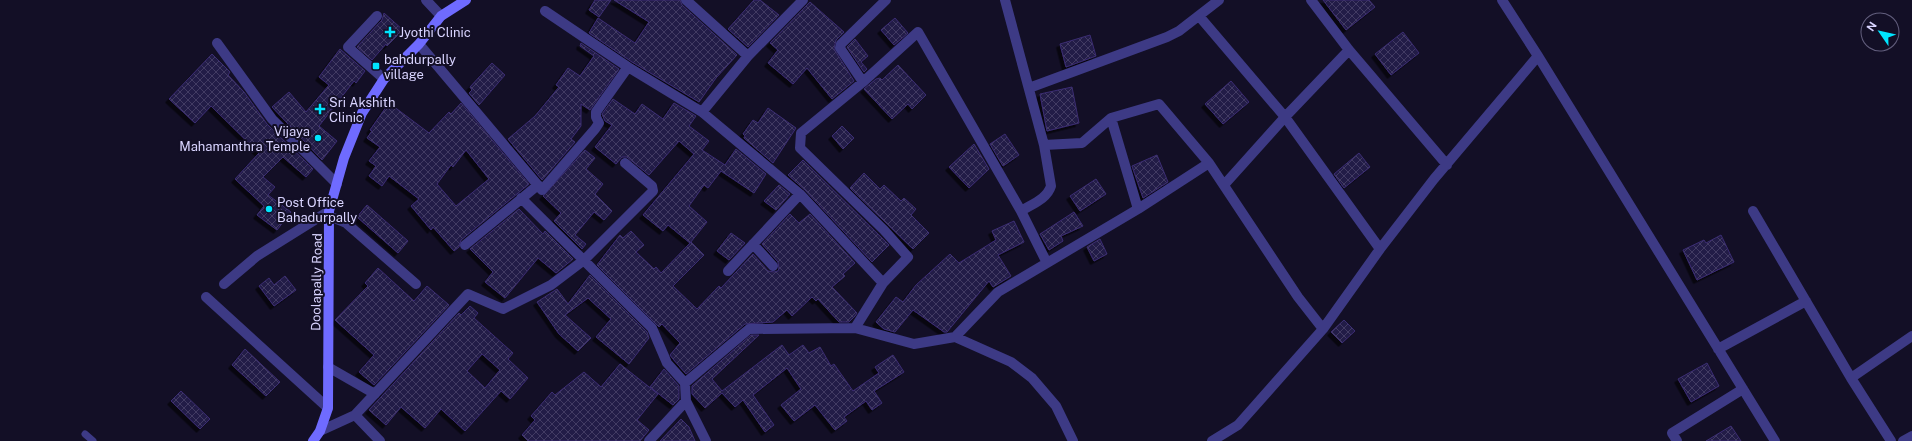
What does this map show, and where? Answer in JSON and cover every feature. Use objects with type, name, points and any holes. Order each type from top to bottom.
[{"type":"main road","name":"Doolapally Road","points":[[313,441],[320,431],[328,408],[329,214],[344,158],[362,113],[384,79],[418,44],[441,16],[466,0]]},
{"type":"street","points":[[426,0],[441,16]]},
{"type":"street","points":[[686,0],[748,56]]},
{"type":"street","points":[[702,112],[748,56],[803,0]]},
{"type":"street","points":[[863,82],[840,48],[841,44],[886,0]]},
{"type":"street","points":[[1005,0],[1044,145],[1051,186],[1045,197],[1021,211]]},
{"type":"street","points":[[1029,88],[1168,37],[1179,31],[1219,0]]},
{"type":"street","points":[[1311,0],[1349,50],[1447,164]]},
{"type":"street","points":[[1502,0],[1775,441]]},
{"type":"street","points":[[545,11],[628,67],[702,112],[800,194],[883,283]]},
{"type":"street","points":[[377,16],[348,47],[384,79]]},
{"type":"street","points":[[1199,16],[1285,117],[1380,249]]},
{"type":"street","points":[[855,328],[883,283],[908,257],[884,230],[800,148],[802,134],[863,82],[918,32],[1021,211],[1047,263]]},
{"type":"street","points":[[217,43],[272,119],[337,184]]},
{"type":"street","points":[[418,44],[542,190],[595,129],[599,123],[596,117],[596,112],[628,67]]},
{"type":"street","points":[[1224,185],[1285,117],[1349,50]]},
{"type":"street","points":[[1212,441],[1225,435],[1238,425],[1323,329],[1380,249],[1447,164],[1538,56]]},
{"type":"street","points":[[1044,145],[1082,143],[1111,118],[1159,104],[1209,163],[1298,297],[1323,329]]},
{"type":"street","points":[[1111,118],[1138,209]]},
{"type":"street","points":[[320,431],[354,415],[468,294],[503,308],[551,285],[584,260],[652,191],[652,186],[625,163]]},
{"type":"street","points":[[955,337],[998,292],[1138,209],[1209,163]]},
{"type":"street","points":[[465,245],[538,185]]},
{"type":"street","points":[[728,271],[800,194]]},
{"type":"street","points":[[521,198],[652,328],[667,363],[686,383],[686,401],[706,441]]},
{"type":"street","points":[[1753,212],[1851,378],[1891,441]]},
{"type":"street","points":[[224,284],[257,256],[329,214],[346,223],[416,284]]},
{"type":"street","points":[[753,244],[774,266]]},
{"type":"street","points":[[206,297],[328,408]]},
{"type":"street","points":[[1718,349],[1806,301]]},
{"type":"street","points":[[686,383],[749,329],[855,328],[914,344],[955,337],[1011,362],[1032,378],[1056,406],[1073,441]]},
{"type":"street","points":[[1851,378],[1912,336]]},
{"type":"street","points":[[328,367],[375,394]]},
{"type":"street","points":[[1677,441],[1672,433],[1743,389]]},
{"type":"street","points":[[650,441],[686,401]]},
{"type":"street","points":[[354,415],[380,441]]},
{"type":"street","points":[[1903,441],[1912,436]]},
{"type":"lane","points":[[85,434],[93,441]]},
{"type":"building","points":[[595,0],[611,0],[599,17],[589,10]]},
{"type":"building","points":[[614,0],[680,0],[682,5],[737,55],[716,78],[699,102],[632,62],[589,33],[598,18],[635,43],[649,22]]},
{"type":"building","points":[[754,0],[760,0],[779,15],[748,47],[728,29]]},
{"type":"building","points":[[1323,0],[1369,0],[1375,7],[1346,30]]},
{"type":"building","points":[[810,2],[844,32],[836,40],[834,49],[854,81],[832,99],[807,68],[793,84],[768,63],[778,50],[770,43]]},
{"type":"building","points":[[384,13],[403,30],[387,46],[386,44],[372,60],[357,47],[382,20]]},
{"type":"building","points":[[895,18],[908,33],[894,45],[881,30]]},
{"type":"building","points":[[1403,32],[1419,53],[1391,75],[1375,54]]},
{"type":"building","points":[[1090,35],[1096,56],[1066,67],[1060,44]]},
{"type":"building","points":[[855,39],[868,56],[861,62],[867,69],[864,72],[847,47]]},
{"type":"building","points":[[581,43],[619,69],[590,110],[581,104],[581,126],[571,139],[575,142],[542,180],[508,139],[535,116],[559,87],[556,85],[568,68],[580,76],[594,56],[580,46]]},
{"type":"building","points":[[340,49],[365,71],[356,83],[354,81],[319,126],[337,141],[322,160],[272,107],[289,92],[306,112],[329,85],[319,77]]},
{"type":"building","points":[[212,54],[230,72],[228,75],[244,92],[267,124],[313,169],[306,177],[283,157],[263,177],[275,187],[268,195],[291,212],[277,230],[257,215],[264,206],[235,179],[259,153],[211,106],[195,123],[169,99]]},
{"type":"building","points":[[492,63],[505,75],[479,105],[469,93],[472,90],[470,87]]},
{"type":"building","points":[[898,65],[926,95],[912,109],[908,104],[892,119],[864,89],[876,79],[880,78],[882,80]]},
{"type":"building","points":[[1231,81],[1249,102],[1223,124],[1205,104]]},
{"type":"building","points":[[1072,87],[1079,123],[1047,131],[1040,94]]},
{"type":"building","points":[[613,99],[635,114],[642,104],[663,119],[674,103],[696,116],[689,126],[709,141],[702,150],[725,165],[736,149],[766,174],[754,193],[721,171],[708,188],[704,185],[689,206],[707,222],[690,243],[668,225],[663,231],[643,215],[694,154],[679,141],[649,175],[627,157],[622,157],[616,164],[595,147],[612,125],[605,121],[602,114]]},
{"type":"building","points":[[389,103],[429,133],[449,112],[451,114],[461,103],[529,184],[461,240],[459,247],[454,251],[433,227],[431,230],[411,206],[419,199],[389,176],[382,186],[369,176],[376,166],[369,161],[380,147],[367,138],[372,131],[370,130]],"holes":[[[466,150],[489,179],[456,206],[437,184],[451,165],[453,167]]]},
{"type":"building","points":[[768,108],[796,128],[773,163],[744,138],[745,136],[743,134],[753,120],[758,123]]},
{"type":"building","points":[[842,126],[854,138],[843,149],[832,136]]},
{"type":"building","points":[[1005,134],[1019,155],[1003,166],[990,144]]},
{"type":"building","points":[[974,144],[989,169],[969,188],[949,167]]},
{"type":"building","points":[[585,150],[595,158],[586,169],[603,184],[595,194],[612,211],[604,220],[594,212],[575,235],[586,244],[582,249],[554,221],[561,213],[543,196]]},
{"type":"building","points":[[1359,153],[1370,167],[1344,188],[1334,174]]},
{"type":"building","points":[[1157,155],[1168,182],[1143,198],[1132,166]]},
{"type":"building","points":[[803,160],[889,245],[872,262],[805,190],[788,175]]},
{"type":"building","points":[[864,173],[880,189],[884,185],[901,201],[904,198],[916,209],[911,215],[929,233],[913,249],[850,188]]},
{"type":"building","points":[[1096,179],[1106,194],[1080,211],[1070,196]]},
{"type":"building","points":[[779,185],[790,194],[776,210],[764,201]]},
{"type":"building","points":[[367,205],[408,241],[398,253],[357,217]]},
{"type":"building","points":[[519,209],[543,234],[545,231],[573,259],[556,273],[538,258],[505,298],[485,282],[493,272],[470,249]]},
{"type":"building","points":[[1074,212],[1083,226],[1061,236],[1063,241],[1049,250],[1040,234]]},
{"type":"building","points":[[790,214],[799,223],[810,214],[855,263],[843,274],[845,276],[832,287],[857,313],[849,322],[839,322],[818,299],[816,301],[812,297],[792,316],[787,310],[773,322],[745,324],[686,374],[670,355],[680,343],[662,324],[659,327],[597,265],[620,235],[623,238],[631,231],[644,245],[636,252],[654,269],[656,267],[661,273],[691,242],[704,255],[673,286],[697,309],[719,286],[721,288],[753,254],[768,271],[778,271],[778,262],[762,244]]},
{"type":"building","points":[[1014,221],[1024,242],[998,255],[1011,276],[993,287],[989,281],[947,332],[944,332],[913,310],[895,332],[884,329],[876,322],[896,297],[903,302],[916,285],[950,254],[959,263],[996,240],[992,231]]},
{"type":"building","points":[[731,233],[745,243],[729,260],[717,251]]},
{"type":"building","points":[[1721,235],[1734,262],[1697,280],[1683,250],[1704,240],[1706,243]]},
{"type":"building","points":[[1100,239],[1107,254],[1094,261],[1087,247]]},
{"type":"building","points":[[378,268],[414,301],[427,286],[449,305],[374,385],[359,372],[374,355],[335,320],[368,286],[365,283]]},
{"type":"building","points":[[590,275],[647,332],[649,338],[629,364],[596,337],[611,319],[588,298],[565,315],[591,338],[578,351],[559,334],[537,302],[557,289],[568,304]]},
{"type":"building","points":[[285,276],[296,290],[274,306],[259,286],[269,278],[274,285]]},
{"type":"building","points":[[470,306],[478,313],[474,318],[513,353],[508,359],[528,378],[510,399],[501,391],[465,431],[441,409],[425,428],[401,407],[386,425],[369,410],[459,313],[461,315]],"holes":[[[482,354],[500,370],[485,388],[467,371]]]},
{"type":"building","points":[[1344,320],[1355,331],[1342,343],[1331,332]]},
{"type":"building","points":[[751,335],[759,335],[712,379],[722,391],[782,345],[789,355],[803,345],[809,353],[820,347],[831,366],[834,364],[853,391],[879,373],[875,367],[893,355],[904,372],[874,391],[882,403],[872,410],[866,401],[844,417],[847,421],[835,430],[815,405],[794,421],[781,405],[801,389],[787,368],[753,395],[774,425],[765,432],[743,400],[735,407],[722,393],[705,408],[692,394],[692,386]]},
{"type":"building","points":[[245,349],[280,382],[266,396],[232,365]]},
{"type":"building","points":[[1707,363],[1719,386],[1691,402],[1678,379]]},
{"type":"building","points":[[620,364],[658,394],[637,420],[649,430],[640,441],[528,441],[522,435],[535,420],[531,416],[552,392],[555,395],[584,372],[601,387]]},
{"type":"building","points":[[664,369],[679,386],[679,399],[673,405],[650,387]]},
{"type":"building","points":[[181,391],[210,419],[200,429],[171,401]]},
{"type":"building","points":[[681,419],[689,427],[695,441],[660,441]]},
{"type":"building","points":[[1731,426],[1741,441],[1706,441]]},
{"type":"place","name":"Jyothi Clinic","points":[[390,32]]},
{"type":"place","name":"bahdurpally village","points":[[376,66]]},
{"type":"place","name":"Sri Akshith Clinic","points":[[320,109]]},
{"type":"place","name":"Vijaya Mahamanthra Temple","points":[[318,138]]},
{"type":"place","name":"Post Office Bahadurpally","points":[[269,209]]}]
